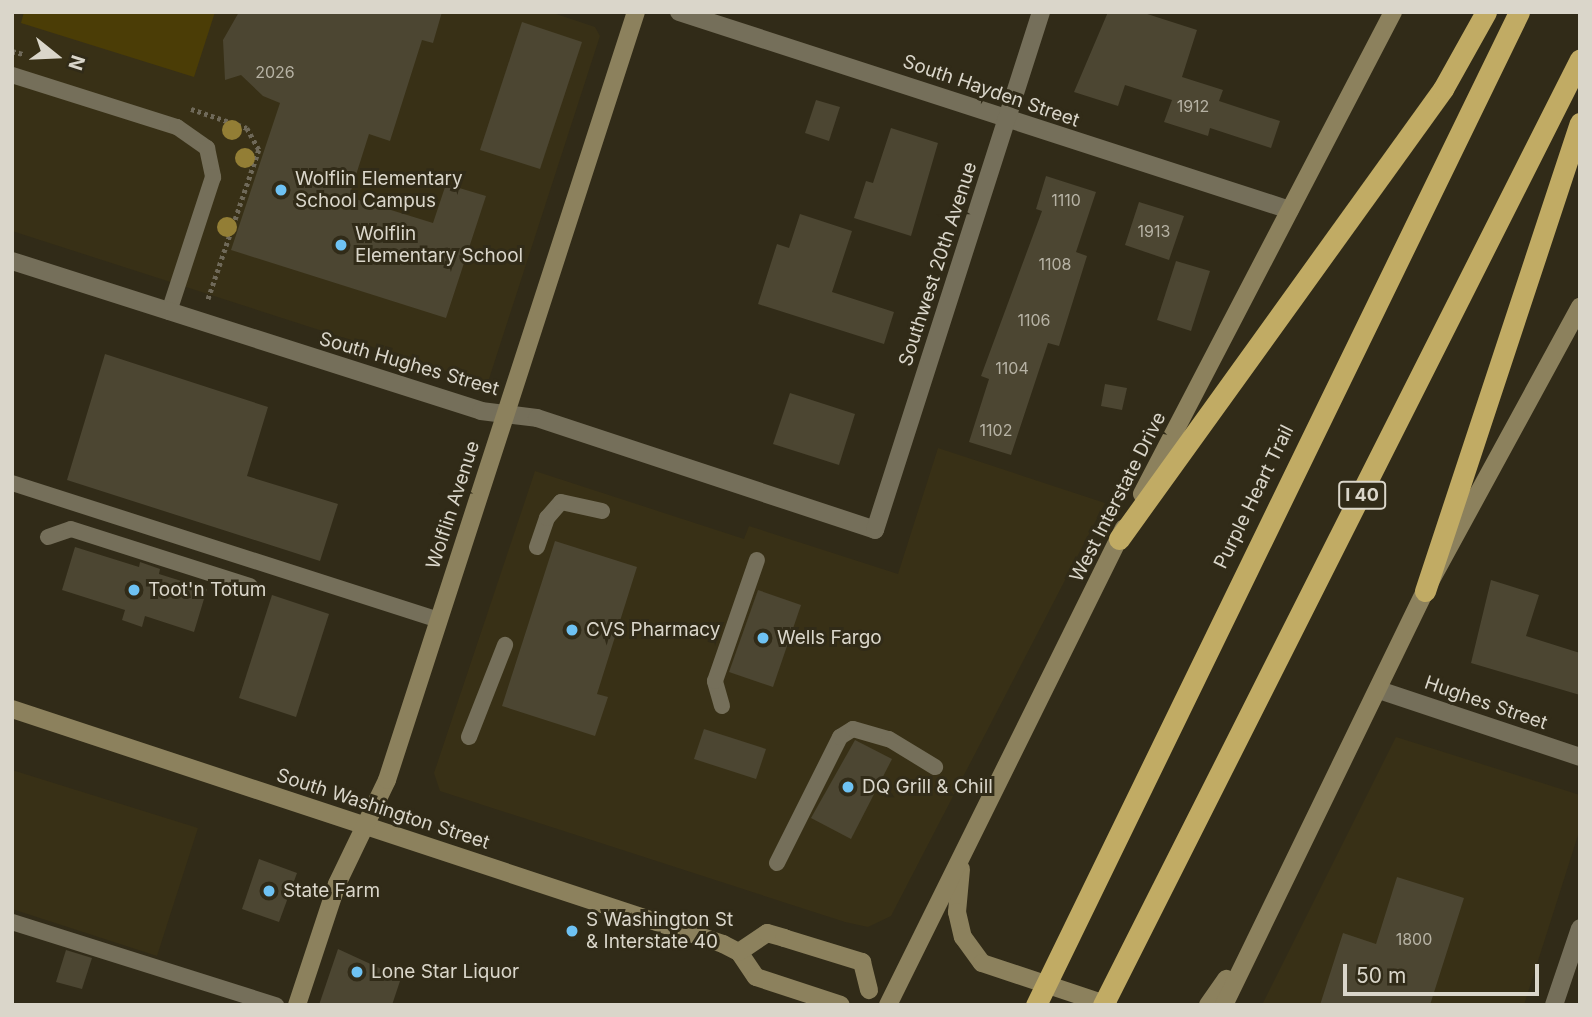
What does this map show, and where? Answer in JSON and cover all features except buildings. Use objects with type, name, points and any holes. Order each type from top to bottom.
[{"type":"highway","points":[[1119,540],[1443,89],[1486,12]]},
{"type":"highway","name":"Purple Heart Trail","points":[[1037,1005],[1519,12]]},
{"type":"highway","name":"I 40","points":[[1103,1005],[1580,59]]},
{"type":"highway","points":[[1425,591],[1580,123]]},
{"type":"main road","name":"Wolflin Avenue","points":[[297,1005],[334,892],[387,780],[636,12]]},
{"type":"main road","name":"West Interstate Drive","points":[[893,1003],[1119,540],[1393,12]]},
{"type":"main road","points":[[1224,1005],[1425,591],[1580,307]]},
{"type":"main road","name":"South Washington Street","points":[[12,709],[366,825],[739,952]]},
{"type":"main road","points":[[962,859],[957,912],[963,937],[982,963],[1108,1005]]},
{"type":"main road","points":[[1208,1005],[1259,932]]},
{"type":"main road","points":[[841,1005],[756,977],[739,952],[767,933],[862,962],[869,990],[893,1003]]},
{"type":"main road","points":[[849,1005],[869,990]]},
{"type":"street","name":"South Hayden Street","points":[[679,12],[1290,210]]},
{"type":"street","name":"Southwest 20th Avenue","points":[[875,530],[1041,12]]},
{"type":"street","name":"South Hughes Street","points":[[12,261],[481,411],[537,418],[875,530]]},
{"type":"street","name":"Hughes Street","points":[[1379,690],[1580,757]]},
{"type":"street","points":[[1554,1005],[1580,928]]},
{"type":"lane","points":[[12,75],[177,127],[207,148],[213,177],[169,312]]},
{"type":"lane","points":[[12,484],[438,620]]},
{"type":"lane","points":[[537,547],[552,507],[561,502],[602,511]]},
{"type":"lane","points":[[48,537],[71,529],[250,586]]},
{"type":"lane","points":[[722,706],[715,681],[757,560]]},
{"type":"lane","points":[[469,737],[505,645]]},
{"type":"lane","points":[[777,863],[840,737],[853,729],[889,739],[935,767]]},
{"type":"lane","points":[[12,922],[276,1005]]},
{"type":"shaded area","name":"Wolflin Elementary School Campus","points":[[12,12],[550,12],[595,27],[600,36],[489,379],[481,382],[12,231]]},
{"type":"shaded area","points":[[24,12],[215,12],[194,77],[21,23]]},
{"type":"shaded area","points":[[938,448],[1105,503],[891,916],[868,927],[845,922],[440,791],[434,773],[535,471],[744,539],[749,526],[898,574]]},
{"type":"shaded area","points":[[1396,737],[1580,795],[1580,829],[1524,1005],[1262,1005]]},
{"type":"shaded area","points":[[12,770],[198,828],[157,956],[12,909]]},
{"type":"place","name":"Wolflin Elementary School Campus","points":[[281,190]]},
{"type":"place","name":"Wolflin Elementary School","points":[[341,245]]},
{"type":"place","name":"Toot'n Totum","points":[[134,590]]},
{"type":"place","name":"CVS Pharmacy","points":[[572,630]]},
{"type":"place","name":"Wells Fargo","points":[[763,638]]},
{"type":"place","name":"DQ Grill & Chill","points":[[848,787]]},
{"type":"place","name":"State Farm","points":[[269,891]]},
{"type":"place","name":"S Washington St & Interstate 40","points":[[572,931]]},
{"type":"place","name":"Lone Star Liquor","points":[[357,972]]}]
